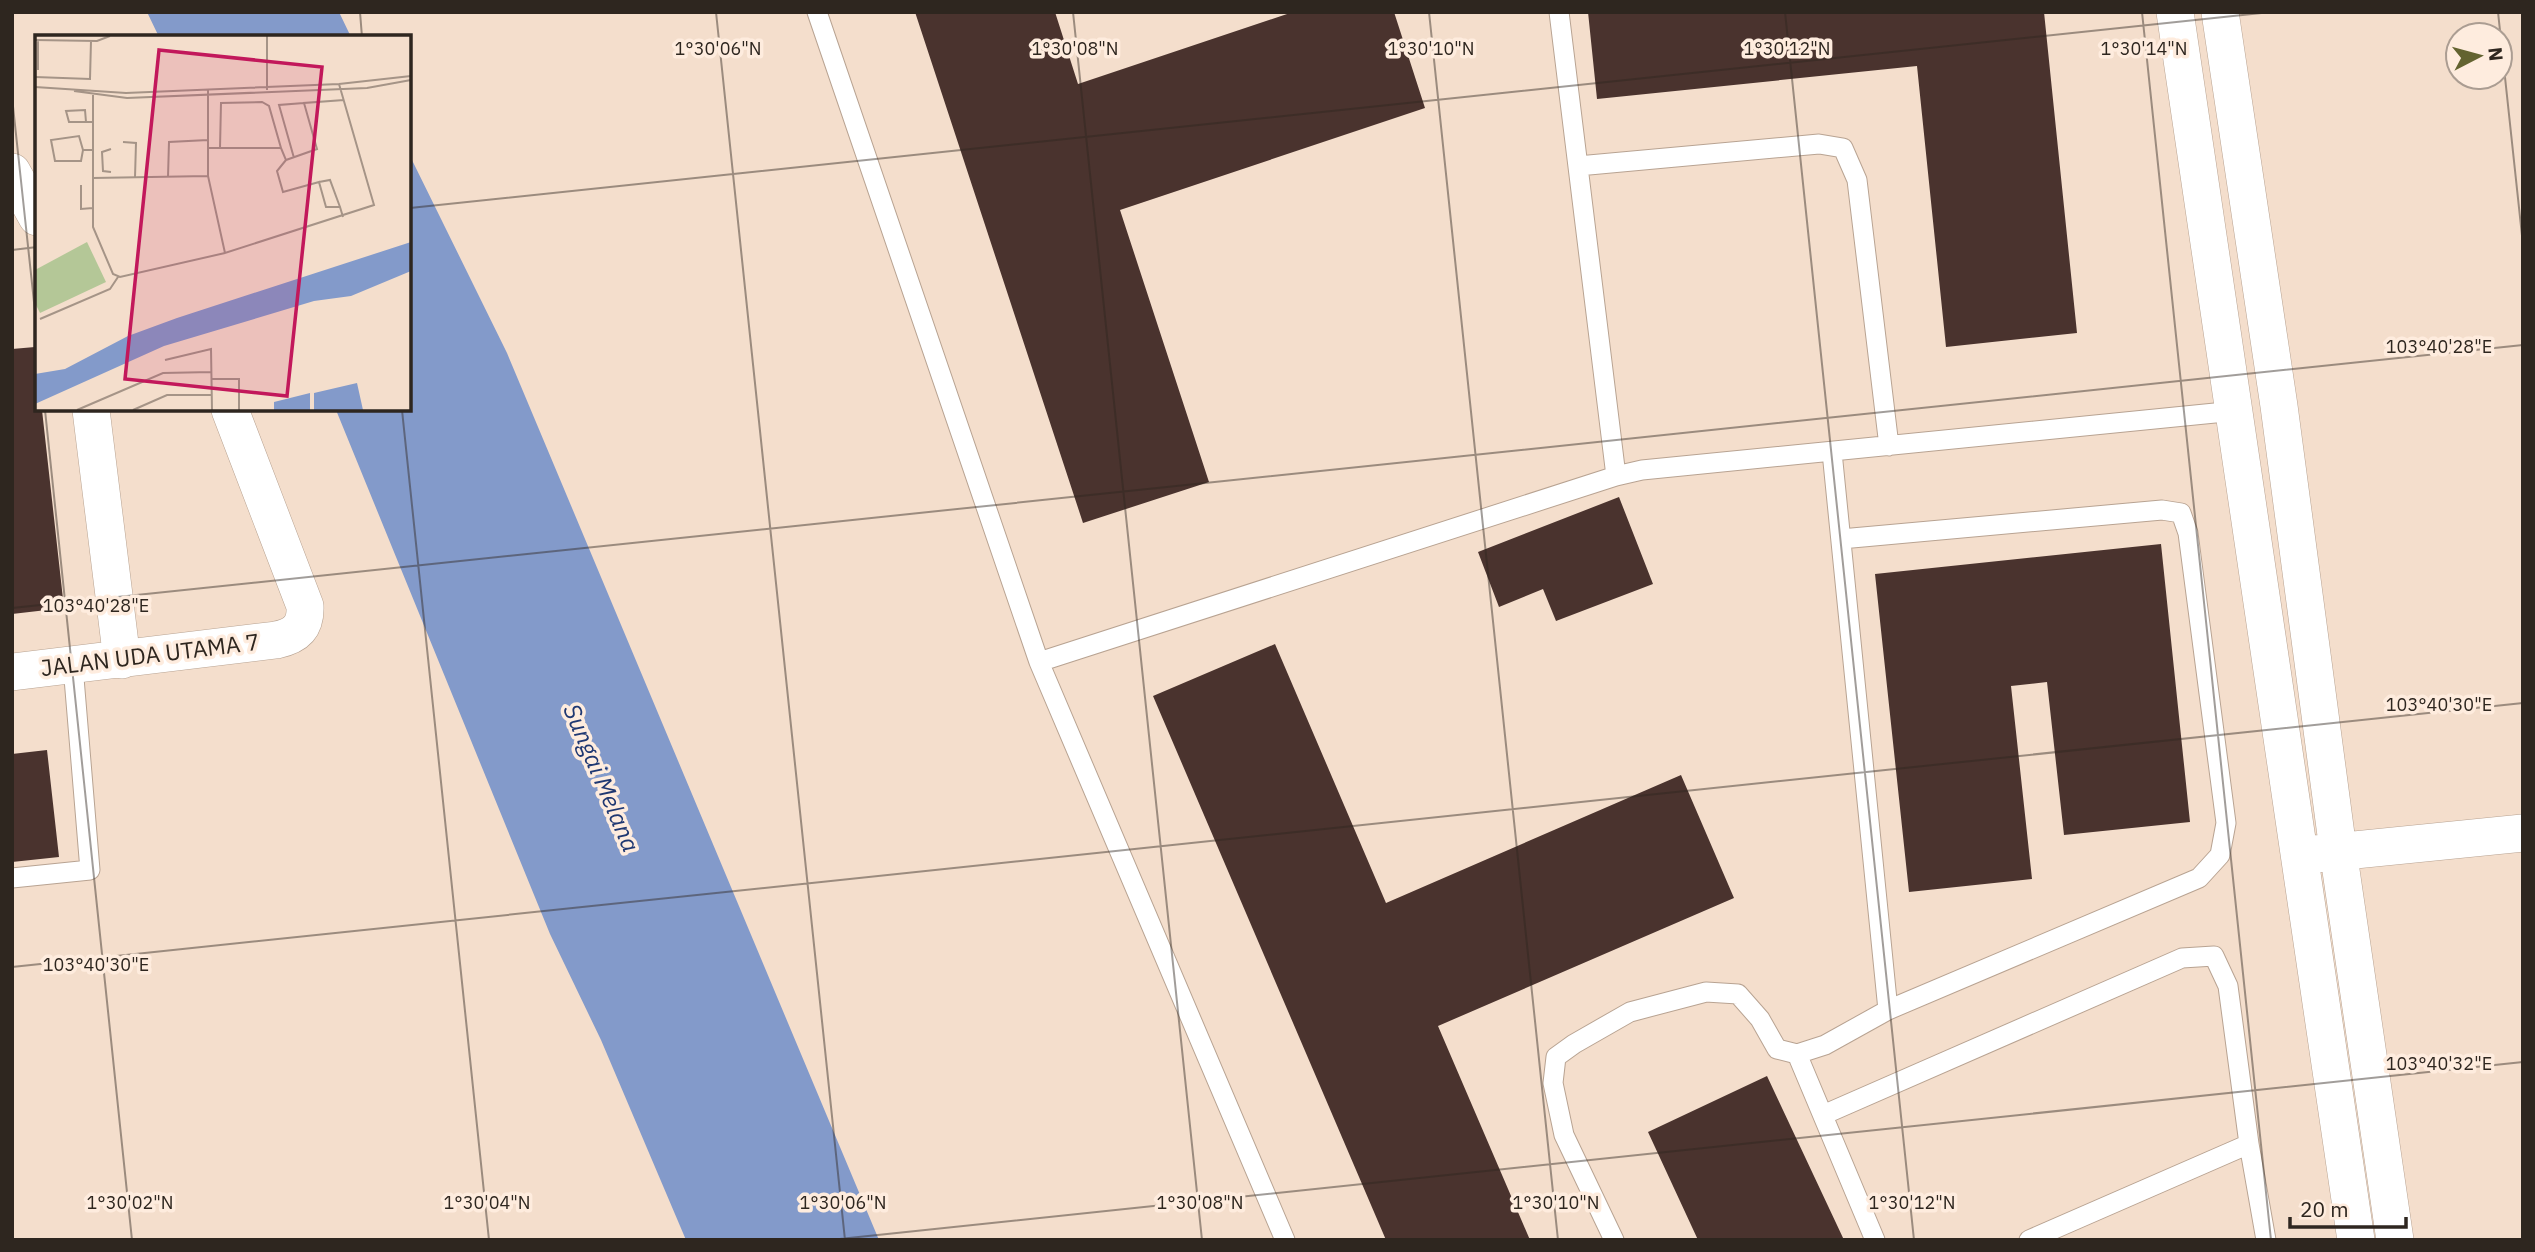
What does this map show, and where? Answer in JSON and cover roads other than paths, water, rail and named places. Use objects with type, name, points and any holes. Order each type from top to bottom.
[{"type":"street","points":[[2175,12],[2356,1240]]},
{"type":"street","points":[[2220,12],[2279,406],[2338,850],[2395,1240]]},
{"type":"street","points":[[12,172],[35,213]]},
{"type":"street","points":[[2235,411],[2279,406]]},
{"type":"street","points":[[91,411],[122,660]]},
{"type":"street","name":"JALAN UDA UTAMA 7","points":[[12,672],[287,638],[298,632],[302,627],[305,606],[230,411]]},
{"type":"street","points":[[2301,856],[2338,850],[2523,833]]},
{"type":"lane","points":[[817,12],[1039,662],[1285,1240]]},
{"type":"lane","points":[[1559,12],[1616,476]]},
{"type":"lane","points":[[1578,166],[1819,144],[1843,148],[1857,180],[1889,446]]},
{"type":"lane","points":[[1039,662],[1616,476],[1642,470],[2235,411]]},
{"type":"lane","points":[[1832,452],[1888,1010]]},
{"type":"lane","points":[[1614,1240],[1564,1135],[1553,1083],[1556,1057],[1574,1044],[1630,1012],[1706,992],[1738,994],[1759,1019],[1777,1049],[1797,1055],[1825,1045],[1888,1010],[2199,878],[2220,855],[2226,824],[2188,533],[2181,513],[2162,510],[1840,539]]},
{"type":"lane","points":[[12,878],[90,870],[73,666]]},
{"type":"lane","points":[[1823,1115],[2182,958],[2214,957],[2228,986],[2249,1144],[2266,1240]]},
{"type":"lane","points":[[1797,1055],[1875,1240]]},
{"type":"lane","points":[[2029,1240],[2249,1144]]},
{"type":"water","points":[[147,12],[339,12],[350,35],[158,35]]},
{"type":"water","name":"Sungai Melana","points":[[411,158],[507,353],[879,1240],[686,1240],[601,1040],[550,934],[336,411],[411,411]]}]
